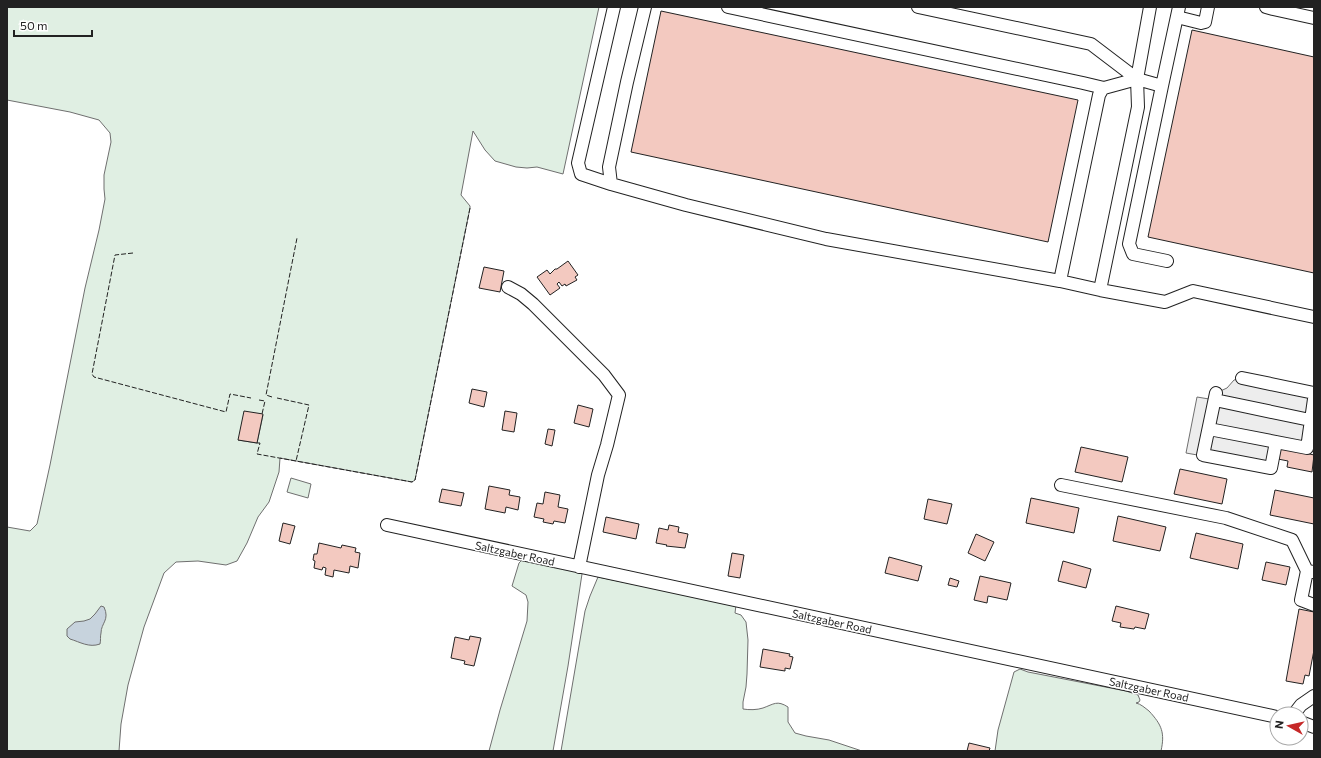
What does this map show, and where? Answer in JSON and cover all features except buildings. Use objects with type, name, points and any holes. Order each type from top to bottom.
[{"type":"street","points":[[614,7],[578,163],[581,174],[611,184],[693,206],[826,239],[1165,302],[1193,291],[1314,317]]},
{"type":"street","points":[[611,184],[609,167],[645,7]]},
{"type":"street","points":[[728,7],[1103,88],[1137,79]]},
{"type":"street","points":[[918,7],[1091,44],[1137,79],[1162,86]]},
{"type":"street","points":[[1100,290],[1138,107],[1137,79],[1150,7]]},
{"type":"street","points":[[1167,261],[1133,254],[1129,244],[1178,12],[1201,23],[1205,22],[1208,7]]},
{"type":"street","points":[[1266,7],[1314,18]]},
{"type":"street","points":[[1060,282],[1099,95],[1103,88]]},
{"type":"street","points":[[508,287],[522,294],[604,375],[619,395],[608,445],[598,476],[579,567]]},
{"type":"street","points":[[1242,378],[1314,393]]},
{"type":"street","points":[[1276,442],[1271,468],[1203,455],[1215,397],[1310,420]]},
{"type":"street","points":[[1209,429],[1307,448],[1314,399]]},
{"type":"street","points":[[1061,485],[1226,518],[1292,540],[1310,572],[1301,600],[1314,605]]},
{"type":"street","name":"Saltzgaber Road","points":[[387,525],[1269,714]]},
{"type":"street","points":[[1300,706],[1314,696]]},
{"type":"green space","points":[[7,7],[599,7],[563,174],[537,167],[516,167],[495,161],[485,150],[473,131],[461,195],[470,208],[415,480],[412,482],[280,458],[279,472],[269,502],[258,517],[247,543],[237,561],[226,565],[198,561],[176,562],[164,573],[144,627],[128,685],[121,724],[119,751],[7,751],[7,527],[30,531],[37,524],[85,288],[99,230],[105,199],[104,175],[111,142],[110,133],[99,120],[70,112],[7,100]],"holes":[[[263,415],[257,443],[238,440]]]},
{"type":"green space","points":[[291,478],[311,484],[308,498],[287,492]]},
{"type":"green space","points":[[523,559],[579,571],[582,574],[553,751],[489,751],[527,621],[528,602],[526,595],[512,586],[519,563]]},
{"type":"green space","points":[[598,577],[736,605],[735,613],[741,615],[746,622],[748,640],[747,674],[743,709],[758,709],[776,703],[781,704],[788,707],[788,722],[795,733],[829,740],[862,751],[561,751],[585,611]]},
{"type":"green space","points":[[1020,669],[1028,672],[1126,691],[1138,695],[1140,700],[1136,703],[1149,711],[1160,725],[1163,739],[1161,751],[995,751],[998,730],[1014,672]]},
{"type":"shaded area","points":[[1242,378],[1314,393],[1307,448],[1276,442],[1271,468],[1186,453],[1197,397],[1215,400],[1216,393],[1227,388],[1234,380]]},
{"type":"shaded area","points":[[101,606],[104,607],[106,611],[106,618],[101,630],[100,644],[85,644],[70,639],[67,636],[67,629],[75,622],[90,619]]},
{"type":"fence","points":[[257,443],[260,443],[257,454],[412,482],[415,480],[470,208]]},
{"type":"fence","points":[[272,397],[266,395],[297,238]]},
{"type":"fence","points":[[133,253],[115,255],[92,374],[94,377],[226,412],[230,394],[251,398]]},
{"type":"fence","points":[[277,398],[309,405],[296,461]]},
{"type":"fence","points":[[259,400],[265,401],[262,414]]}]
